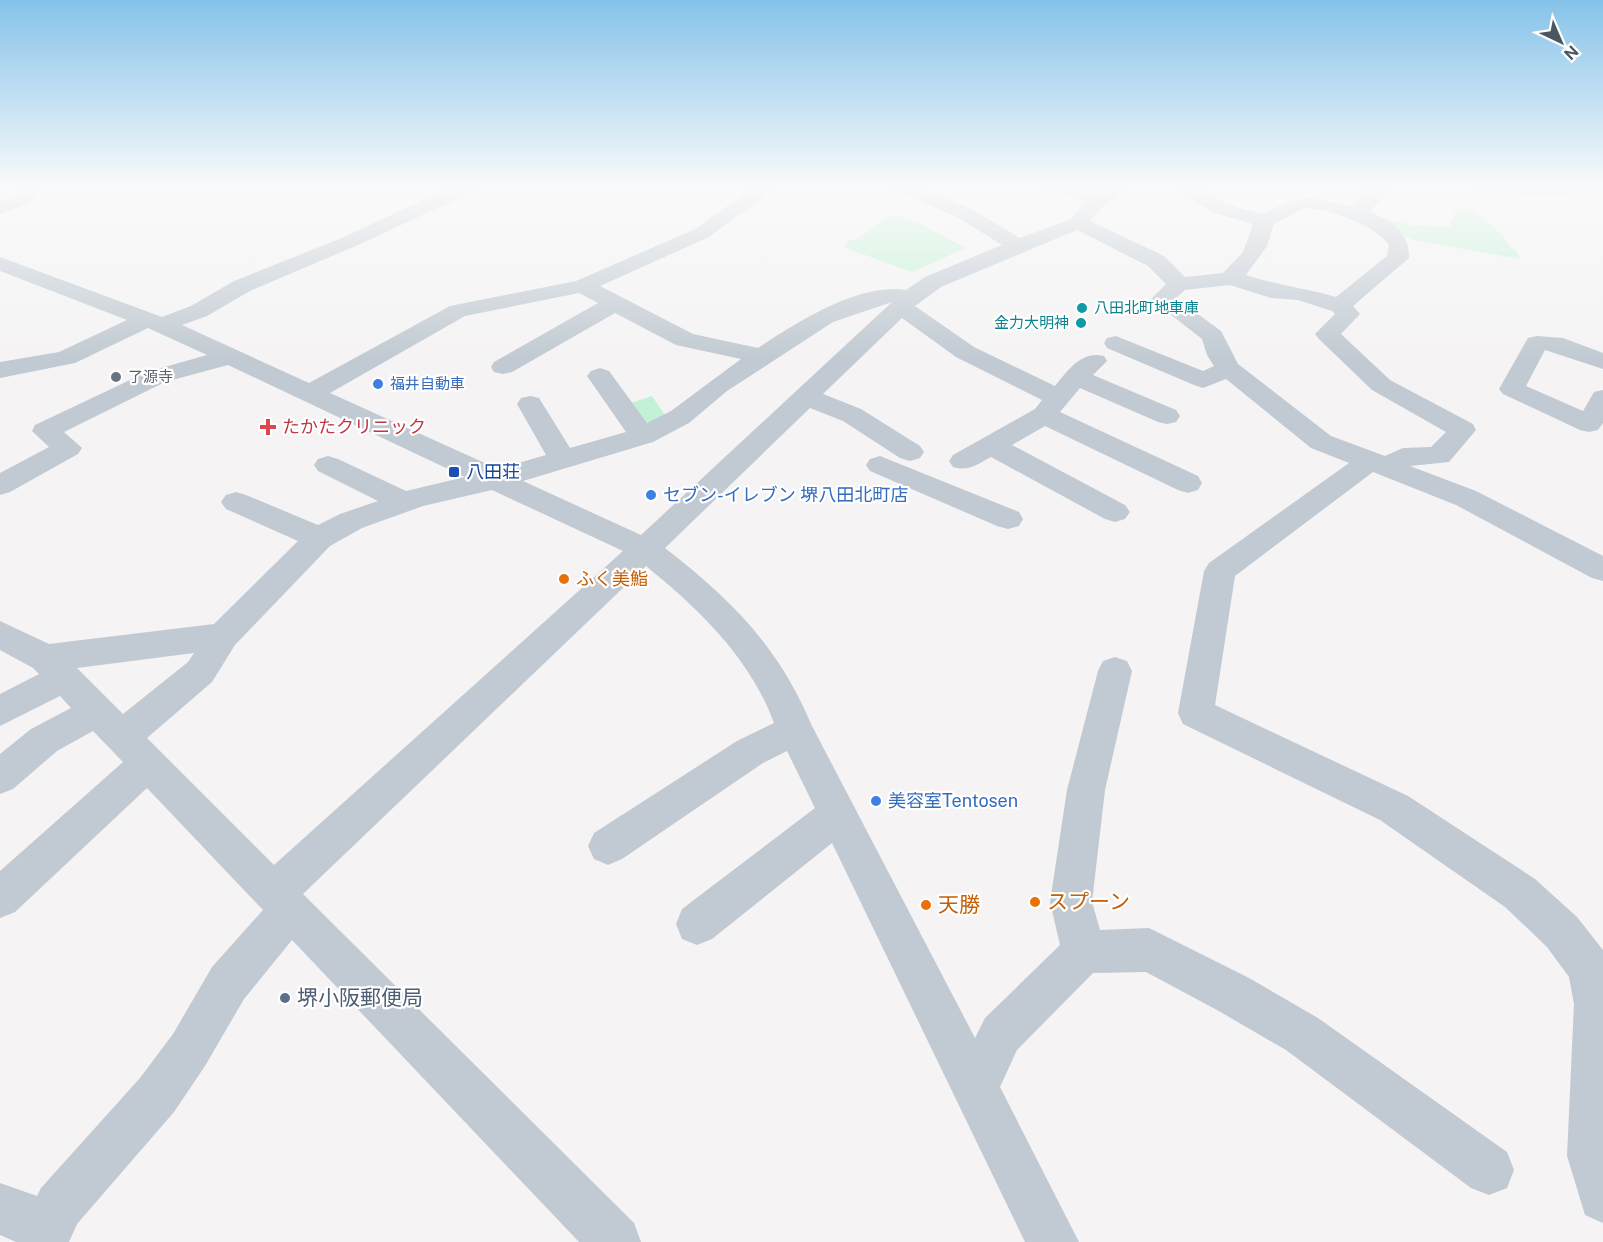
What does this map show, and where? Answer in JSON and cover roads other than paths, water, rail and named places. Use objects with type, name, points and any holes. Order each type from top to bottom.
[{"type":"street","points":[[0,370],[66,358],[155,322],[199,311],[242,286],[349,243]]},
{"type":"street","points":[[309,394],[458,311],[582,286],[679,243]]},
{"type":"street","points":[[1013,243],[1018,246]]},
{"type":"street","points":[[0,1209],[46,1234],[59,1206],[157,1095],[189,1050],[228,983],[282,901],[804,396],[905,303],[933,282],[1026,243]]},
{"type":"street","points":[[1119,243],[1156,261],[1179,284]]},
{"type":"street","points":[[1231,278],[1250,258],[1259,243]]},
{"type":"street","points":[[1340,306],[1383,268],[1389,268],[1398,258],[1402,248],[1400,243]]},
{"type":"street","points":[[0,263],[155,322],[645,549],[676,574],[733,629],[754,654],[777,688],[795,730],[1053,1242]]},
{"type":"street","points":[[1603,570],[1466,498],[1379,464],[1321,442],[1229,369],[1219,355],[1213,336],[1162,299],[1179,284],[1214,282],[1231,278],[1280,293],[1300,293],[1340,306],[1348,314],[1327,334],[1381,385],[1463,429],[1439,456],[1403,458],[1379,464],[1220,571],[1196,713],[1394,808],[1520,893],[1562,932],[1589,968],[1597,1004],[1592,1156],[1603,1197]]},
{"type":"street","points":[[582,286],[685,340],[764,357]]},
{"type":"street","points":[[0,898],[122,737],[200,672],[223,636],[319,538],[351,521],[405,502],[495,480],[643,436],[680,417],[718,386],[789,338],[825,317],[867,301],[894,295],[964,352],[1010,372],[1052,407],[1188,483]]},
{"type":"street","points":[[503,367],[614,304]]},
{"type":"street","points":[[1116,343],[1203,380],[1229,369]]},
{"type":"street","points":[[1603,362],[1554,343],[1537,343],[1512,389],[1589,424],[1603,398]]},
{"type":"street","points":[[0,485],[68,448],[45,431],[156,377],[229,357]]},
{"type":"street","points":[[963,461],[1052,407],[1085,369],[1167,416]]},
{"type":"street","points":[[600,376],[643,436]]},
{"type":"street","points":[[804,396],[852,415],[905,448],[874,471],[1008,519]]},
{"type":"street","points":[[530,404],[563,461]]},
{"type":"street","points":[[991,445],[1115,512]]},
{"type":"street","points":[[328,465],[405,502]]},
{"type":"street","points":[[236,502],[319,538]]},
{"type":"street","points":[[0,634],[55,668],[615,1242]]},
{"type":"street","points":[[0,711],[55,668],[223,636]]},
{"type":"street","points":[[1084,952],[1071,902],[1086,790],[1115,671]]},
{"type":"street","points":[[608,846],[750,752],[795,730]]},
{"type":"street","points":[[0,777],[44,740],[122,737]]},
{"type":"street","points":[[697,924],[838,814]]},
{"type":"street","points":[[976,1087],[1001,1034],[1084,952],[1149,951],[1233,994],[1302,1034],[1489,1170]]},
{"type":"place","name":"八田北町地車庫","points":[[1082,308]]},
{"type":"place","name":"金力大明神","points":[[1081,323]]},
{"type":"place","name":"了源寺","points":[[116,377]]},
{"type":"place","name":"福井自動車","points":[[378,384]]},
{"type":"place","name":"たかたクリニック","points":[[268,427]]},
{"type":"place","name":"八田荘","points":[[454,472]]},
{"type":"place","name":"セブン-イレブン 堺八田北町店","points":[[651,495]]},
{"type":"place","name":"ふく美鮨","points":[[564,579]]},
{"type":"place","name":"美容室Tentosen","points":[[876,801]]},
{"type":"place","name":"スプーン","points":[[1035,902]]},
{"type":"place","name":"天勝","points":[[926,905]]},
{"type":"place","name":"堺小阪郵便局","points":[[285,998]]}]
